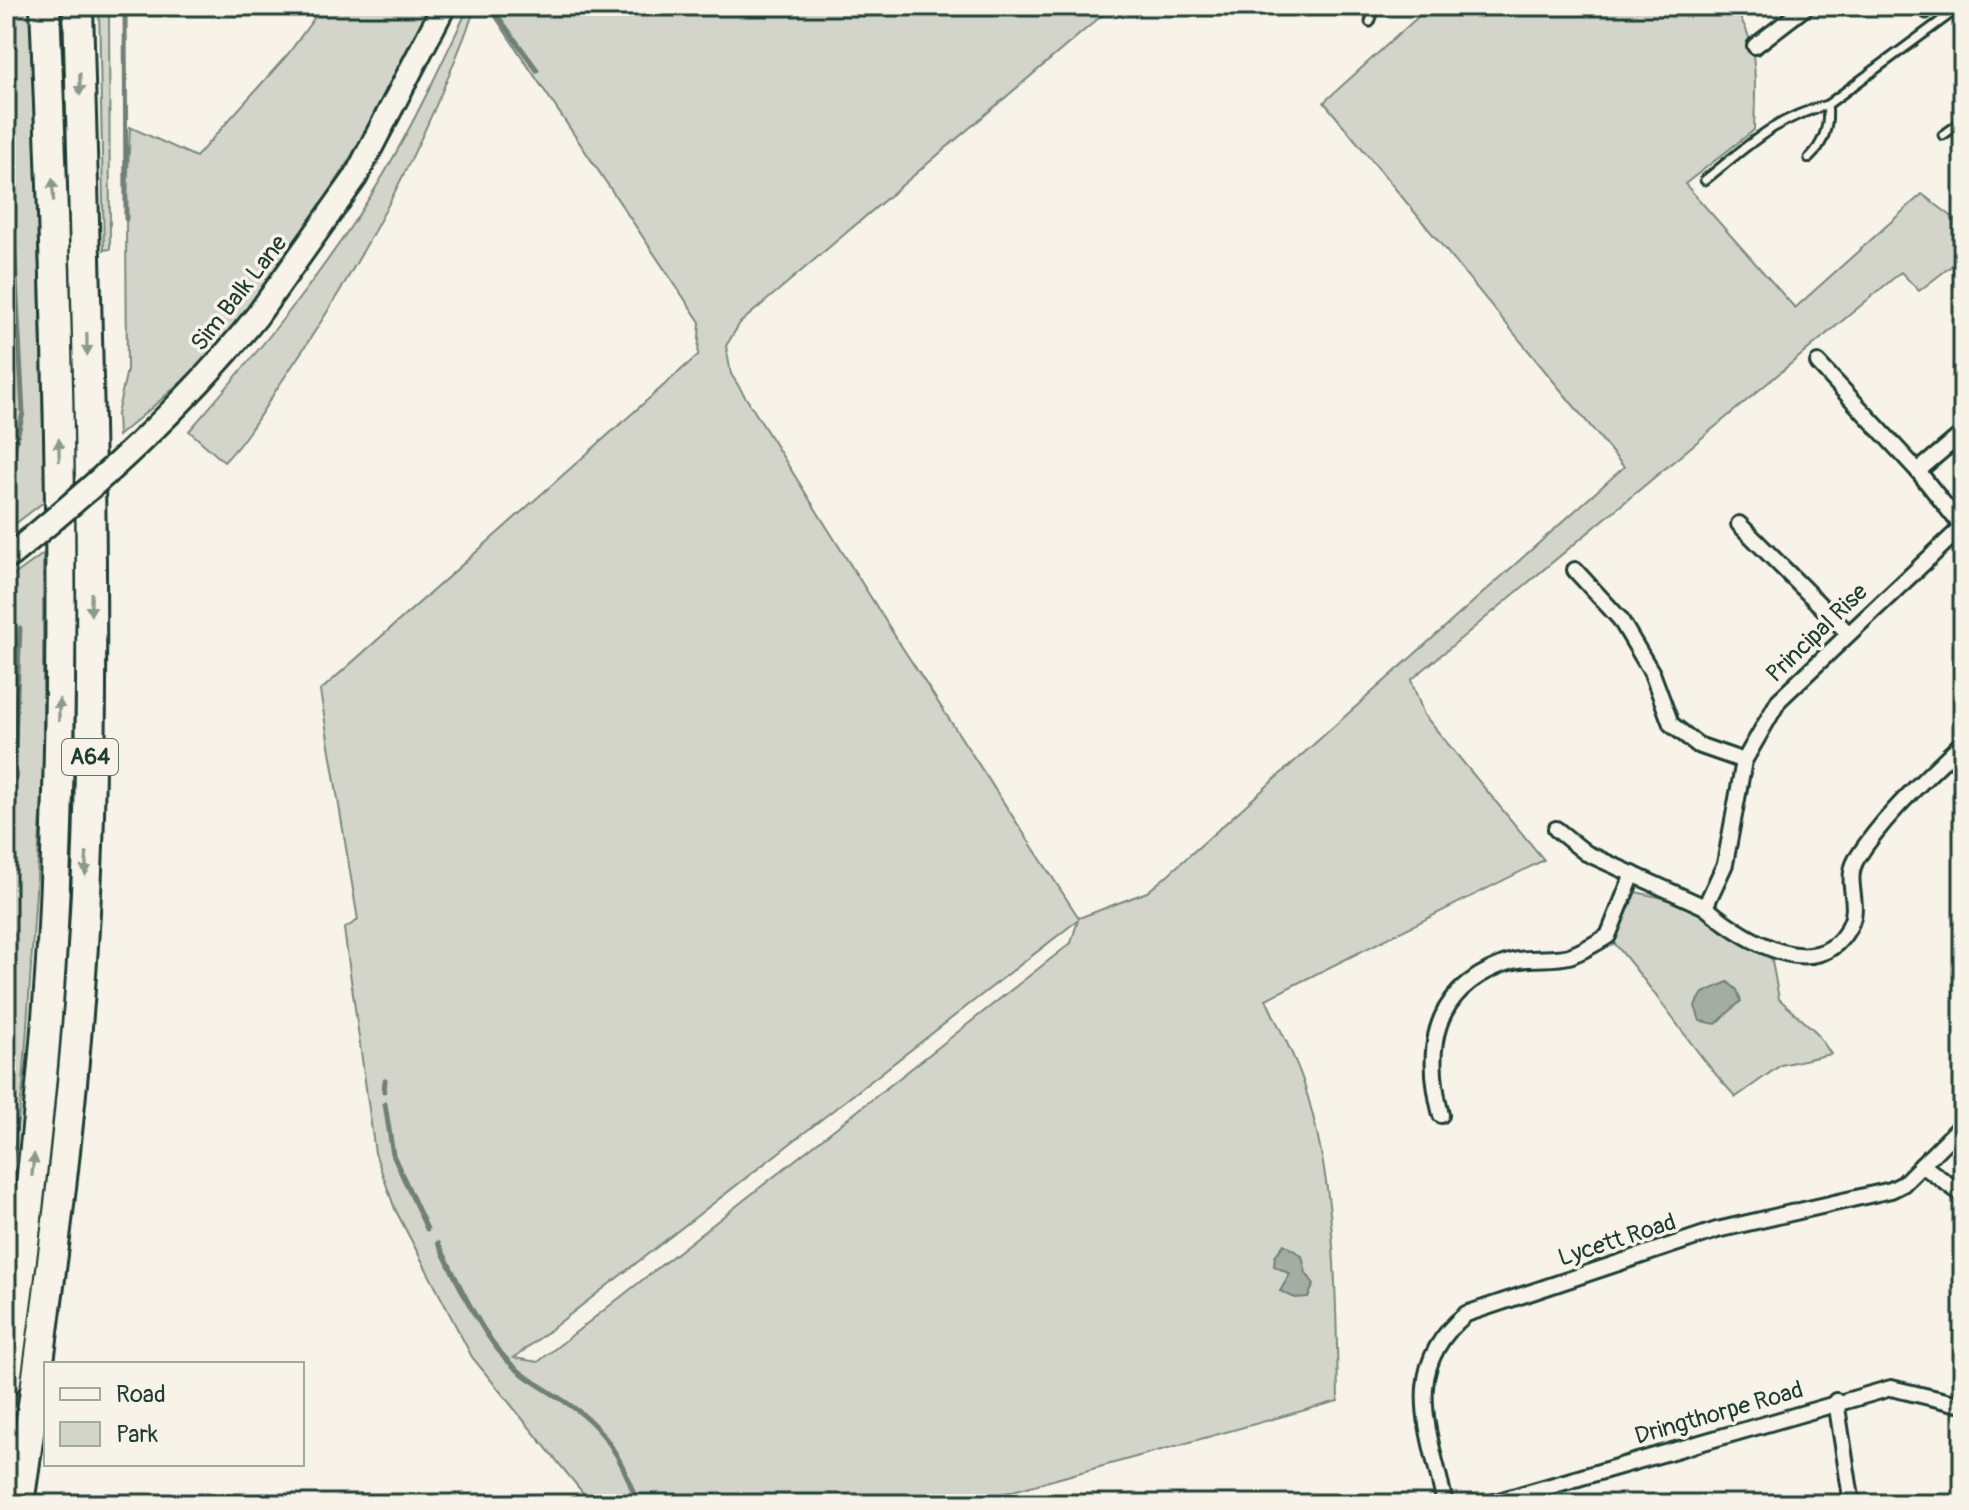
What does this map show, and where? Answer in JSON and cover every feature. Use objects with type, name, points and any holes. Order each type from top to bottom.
[{"type":"highway","name":"A64","points":[[6,1381],[45,1043],[57,809],[61,557],[57,277],[45,6]]},
{"type":"highway","name":"A64","points":[[19,1504],[63,1170],[89,816],[91,558],[78,6]]},
{"type":"street","name":"Sim Balk Lane","points":[[6,559],[74,504],[168,416],[257,316],[355,178],[444,6]]},
{"type":"street","points":[[1755,46],[1807,6]]},
{"type":"street","name":"Principal Rise","points":[[1705,907],[1725,864],[1744,761],[1779,700],[1962,528],[1918,471],[1818,363]]},
{"type":"street","points":[[1918,471],[1963,433]]},
{"type":"street","points":[[1739,524],[1848,633]]},
{"type":"street","points":[[1575,570],[1620,619],[1652,673],[1671,724],[1698,745],[1744,761]]},
{"type":"street","points":[[1556,829],[1586,853],[1705,907],[1729,927],[1770,950],[1811,957],[1837,944],[1851,924],[1855,904],[1850,885],[1855,862],[1937,766],[1963,742]]},
{"type":"street","points":[[1441,1115],[1431,1053],[1435,1029],[1449,1002],[1467,985],[1502,964],[1537,956],[1568,957],[1608,936],[1633,874]]},
{"type":"street","name":"Lycett Road","points":[[1445,1504],[1425,1407],[1425,1369],[1442,1335],[1466,1314],[1717,1230],[1891,1190],[1922,1165],[1963,1124]]},
{"type":"street","points":[[1922,1165],[1963,1195]]},
{"type":"street","name":"Dringthorpe Road","points":[[1488,1504],[1836,1401],[1891,1388],[1963,1405]]},
{"type":"street","points":[[1836,1401],[1852,1504]]},
{"type":"lane","points":[[1370,6],[1374,11],[1370,22]]},
{"type":"lane","points":[[1919,6],[1926,14]]},
{"type":"lane","points":[[1705,180],[1774,126],[1800,111],[1827,105],[1961,6]]},
{"type":"lane","points":[[1809,158],[1817,150],[1825,131],[1827,105]]},
{"type":"lane","points":[[1943,135],[1963,121]]},
{"type":"green space","points":[[6,6],[32,6],[45,501],[6,531]]},
{"type":"green space","points":[[99,6],[109,6],[110,249],[104,250]]},
{"type":"green space","points":[[323,6],[431,6],[358,146],[270,278],[194,369],[118,436],[117,414],[127,370],[126,219],[130,127],[196,157],[288,54]]},
{"type":"green space","points":[[469,6],[476,6],[457,55],[392,198],[313,334],[256,422],[224,462],[189,431],[292,307],[363,208],[407,133]]},
{"type":"green space","points":[[493,6],[1113,6],[740,323],[726,346],[731,374],[900,644],[1079,918],[1147,892],[1163,879],[1624,467],[1324,102],[1430,6],[1731,6],[1741,19],[1752,48],[1754,130],[1685,184],[1795,308],[1922,194],[1963,225],[1963,257],[1919,291],[1901,272],[1411,680],[1424,715],[1544,860],[1266,999],[1300,1073],[1323,1162],[1333,1241],[1338,1401],[966,1504],[592,1504],[472,1357],[395,1209],[375,1153],[344,929],[358,920],[320,691],[698,355],[700,322],[491,11]],"holes":[[[1078,920],[1071,943],[538,1362],[514,1358]]]},
{"type":"green space","points":[[43,554],[43,786],[23,1086],[6,1207],[6,581]]},
{"type":"green space","points":[[1626,890],[1705,907],[1770,950],[1779,999],[1816,1032],[1831,1054],[1781,1065],[1736,1097],[1608,936]]},
{"type":"shaded area","points":[[1728,982],[1737,990],[1741,1001],[1716,1024],[1700,1021],[1695,1006],[1703,993]]},
{"type":"shaded area","points":[[1284,1244],[1302,1256],[1306,1273],[1314,1284],[1308,1297],[1295,1298],[1280,1291],[1290,1274],[1274,1266],[1275,1256]]},
{"type":"waterway","points":[[125,6],[126,219]]},
{"type":"waterway","points":[[491,7],[537,70]]},
{"type":"waterway","points":[[6,88],[23,413],[8,474]]},
{"type":"waterway","points":[[6,929],[20,628]]},
{"type":"waterway","points":[[384,1091],[385,1080]]},
{"type":"waterway","points":[[385,1104],[393,1155],[427,1229]]},
{"type":"waterway","points":[[438,1243],[486,1333],[515,1368],[569,1404],[598,1429],[619,1459],[637,1504]]}]
